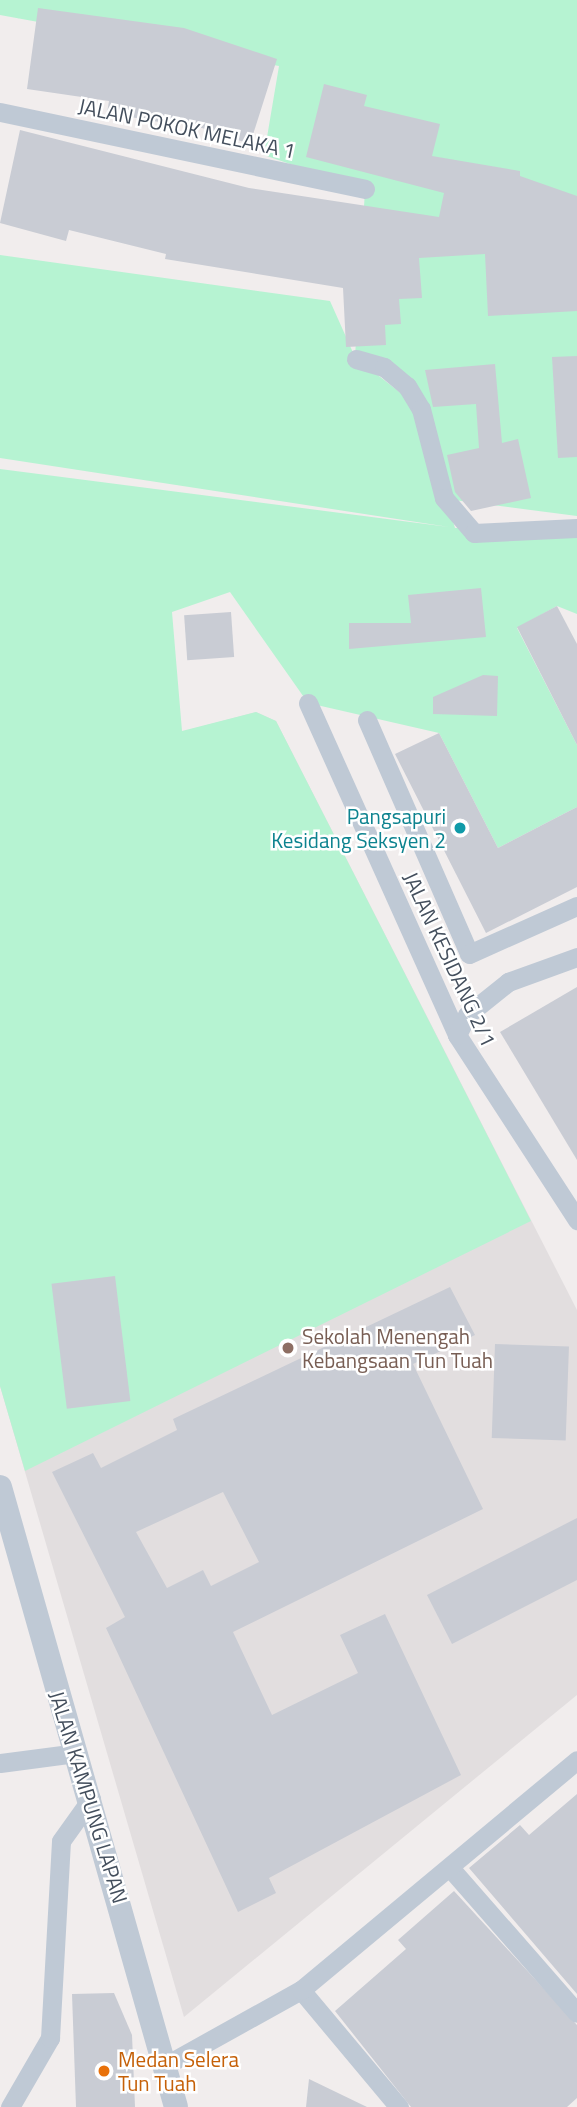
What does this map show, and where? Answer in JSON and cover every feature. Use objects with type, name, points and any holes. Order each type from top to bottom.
[{"type":"street","name":"JALAN POKOK MELAKA 1","points":[[0,112],[365,189]]},
{"type":"street","points":[[356,359],[384,367],[407,386],[421,409],[444,498],[474,533],[577,528]]},
{"type":"street","name":"JALAN KESIDANG 2/1","points":[[308,703],[457,1035],[577,1220]]},
{"type":"street","points":[[368,720],[469,954],[577,906]]},
{"type":"street","points":[[457,1035],[467,1015],[508,982],[577,957]]},
{"type":"street","name":"JALAN KAMPUNG LAPAN","points":[[0,1487],[176,2107]]},
{"type":"street","points":[[0,1763],[77,1753]]},
{"type":"street","points":[[166,2065],[300,1990],[451,1868],[577,1760]]},
{"type":"street","points":[[10,2107],[50,2038],[61,1841],[91,1800]]},
{"type":"street","points":[[451,1868],[577,2013]]},
{"type":"street","points":[[300,1990],[399,2107]]},
{"type":"shaded area","name":"Sekolah Menengah Kebangsaan Tun Tuah","points":[[256,712],[276,721],[577,1310],[577,1695],[184,2017],[0,1386],[0,780]]},
{"type":"green space","points":[[0,0],[577,0],[577,516],[446,499],[455,528],[577,524],[577,614],[557,606],[517,628],[577,745],[577,807],[498,848],[439,733],[308,703],[230,592],[172,612],[182,731],[256,712],[276,721],[531,1221],[25,1471],[0,1386],[0,469],[449,527],[0,458],[0,255],[330,301],[355,357],[365,190],[264,155],[279,66],[0,15]],"holes":[[[361,362],[406,386],[411,401]]]},
{"type":"building","points":[[38,8],[184,28],[277,59],[250,144],[172,118],[171,124],[107,113],[109,101],[27,89]]},
{"type":"building","points":[[324,84],[367,95],[364,106],[440,124],[432,156],[520,171],[520,176],[577,196],[577,311],[488,316],[485,254],[419,258],[422,298],[399,299],[401,324],[385,325],[386,345],[346,347],[343,288],[165,259],[166,254],[69,230],[66,241],[0,223],[20,130],[249,188],[439,217],[444,193],[306,157]]},
{"type":"building","points":[[577,356],[577,457],[558,458],[552,357]]},
{"type":"building","points":[[495,364],[502,443],[518,439],[531,498],[471,511],[455,492],[447,455],[479,448],[476,404],[433,407],[425,370]]},
{"type":"building","points":[[481,588],[486,637],[349,649],[349,623],[411,623],[408,595]]},
{"type":"building","points":[[557,606],[577,644],[577,745],[517,627]]},
{"type":"building","points":[[231,612],[234,657],[187,660],[184,615]]},
{"type":"building","points":[[483,675],[498,676],[497,716],[433,714],[433,697]]},
{"type":"building","name":"Pangsapuri Kesidang Seksyen 2","points":[[439,733],[498,848],[577,807],[577,887],[486,933],[395,754]]},
{"type":"building","points":[[577,987],[577,1160],[500,1032]]},
{"type":"building","points":[[115,1276],[130,1401],[67,1409],[51,1284]]},
{"type":"building","points":[[450,1287],[475,1335],[413,1364],[483,1509],[233,1632],[272,1715],[358,1673],[340,1635],[385,1614],[461,1775],[269,1878],[276,1893],[238,1912],[106,1628],[125,1617],[52,1472],[93,1453],[101,1468],[177,1430],[173,1419]],"holes":[[[223,1492],[259,1562],[211,1586],[203,1570],[167,1588],[136,1532]]]},
{"type":"building","points":[[495,1344],[569,1347],[566,1441],[492,1438]]},
{"type":"building","points":[[577,1518],[577,1580],[452,1644],[427,1595]]},
{"type":"building","points":[[577,1794],[577,1994],[469,1868],[520,1825],[529,1835]]},
{"type":"building","points":[[454,1891],[577,2025],[577,2098],[567,2107],[411,2107],[335,2011],[406,1949],[398,1940]]},
{"type":"building","name":"Medan Selera Tun Tuah","points":[[114,1993],[132,2035],[135,2107],[76,2107],[72,1994]]},
{"type":"building","points":[[309,2079],[367,2107],[306,2107]]},
{"type":"place","name":"Pangsapuri Kesidang Seksyen 2","points":[[460,828]]},
{"type":"place","name":"Sekolah Menengah Kebangsaan Tun Tuah","points":[[288,1348]]},
{"type":"place","name":"Medan Selera Tun Tuah","points":[[104,2071]]}]
